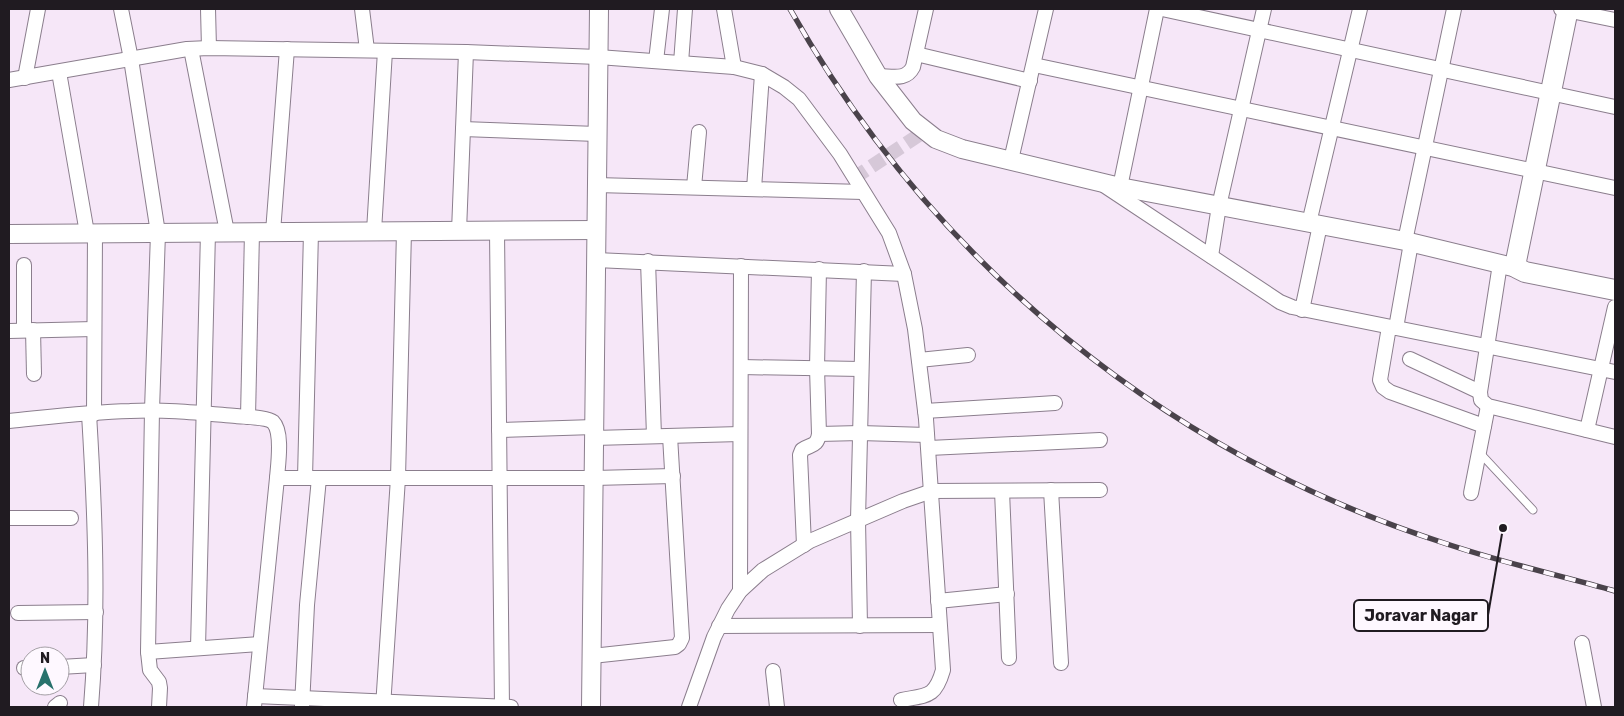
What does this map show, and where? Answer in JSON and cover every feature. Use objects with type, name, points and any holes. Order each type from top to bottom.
[{"type":"main road","points":[[1565,9],[1550,93],[1516,257],[1509,266],[1525,272],[1615,290]]},
{"type":"street","points":[[38,9],[15,78],[191,49],[466,52],[598,57],[734,67],[762,74],[784,87],[799,99],[840,154],[889,233],[904,274],[915,329],[928,442],[943,670],[935,690],[923,696],[901,700]]},
{"type":"street","points":[[122,9],[158,233],[152,410],[148,652],[150,670],[159,682],[159,707]]},
{"type":"street","points":[[208,9],[209,48]]},
{"type":"street","points":[[362,9],[367,50]]},
{"type":"street","points":[[591,707],[599,9]]},
{"type":"street","points":[[656,61],[662,9]]},
{"type":"street","points":[[681,63],[685,9]]},
{"type":"street","points":[[724,9],[734,67]]},
{"type":"street","points":[[839,9],[878,76],[913,121],[936,139],[962,149],[1120,186],[1408,242],[1509,266],[1487,346],[1480,392],[1481,400],[1488,406],[1615,437]]},
{"type":"street","points":[[878,76],[904,77],[910,74],[926,9]]},
{"type":"street","points":[[1011,160],[1046,9]]},
{"type":"street","points":[[1120,186],[1157,9]]},
{"type":"street","points":[[1162,9],[1615,107]]},
{"type":"street","points":[[1211,256],[1219,206],[1264,9]]},
{"type":"street","points":[[1302,310],[1314,224],[1332,127],[1360,9]]},
{"type":"street","points":[[1454,9],[1425,147],[1393,327],[1380,380],[1383,386],[1390,392],[1484,426]]},
{"type":"street","points":[[1565,9],[1615,20]]},
{"type":"street","points":[[191,49],[227,232]]},
{"type":"street","points":[[273,232],[287,49]]},
{"type":"street","points":[[374,231],[385,51]]},
{"type":"street","points":[[459,231],[466,52]]},
{"type":"street","points":[[916,54],[1030,81]]},
{"type":"street","points":[[1034,65],[1615,188]]},
{"type":"street","points":[[59,72],[91,233],[94,329],[92,414],[96,612],[91,707]]},
{"type":"street","points":[[754,189],[762,74]]},
{"type":"street","points":[[463,129],[597,134]]},
{"type":"street","points":[[694,187],[699,132]]},
{"type":"street","points":[[1098,181],[1280,302],[1302,310],[1615,372]]},
{"type":"street","points":[[596,185],[863,192]]},
{"type":"street","points":[[9,234],[596,230]]},
{"type":"street","points":[[384,704],[398,478],[404,231]]},
{"type":"street","points":[[498,231],[502,707]]},
{"type":"street","points":[[198,648],[208,232]]},
{"type":"street","points":[[248,417],[252,232]]},
{"type":"street","points":[[305,478],[311,232]]},
{"type":"street","points":[[596,260],[904,274]]},
{"type":"street","points":[[648,261],[654,436]]},
{"type":"street","points":[[24,265],[28,330],[34,374]]},
{"type":"street","points":[[740,591],[741,266]]},
{"type":"street","points":[[804,545],[800,455],[802,450],[814,445],[818,441],[819,434],[817,368],[819,269]]},
{"type":"street","points":[[860,626],[858,520],[864,272]]},
{"type":"street","points":[[1587,430],[1615,307]]},
{"type":"street","points":[[9,331],[94,329]]},
{"type":"street","points":[[919,360],[968,355]]},
{"type":"street","points":[[1410,359],[1480,392]]},
{"type":"street","points":[[740,367],[862,369]]},
{"type":"street","points":[[925,411],[1055,403]]},
{"type":"street","points":[[1471,493],[1488,406]]},
{"type":"street","points":[[9,421],[152,410],[269,420],[277,428],[279,443],[255,702],[511,707]]},
{"type":"street","points":[[499,430],[654,436],[740,434]]},
{"type":"street","points":[[819,434],[860,433],[928,442],[1100,440]]},
{"type":"street","points":[[592,656],[675,647],[682,638],[670,436]]},
{"type":"street","points":[[277,478],[594,478],[673,476]]},
{"type":"street","points":[[302,703],[307,605],[319,478]]},
{"type":"street","points":[[1051,490],[1060,663]]},
{"type":"street","points":[[689,707],[714,637],[728,609],[740,591],[763,570],[804,545],[903,501],[932,491],[1100,490]]},
{"type":"street","points":[[1002,491],[1009,658]]},
{"type":"street","points":[[9,518],[71,518]]},
{"type":"street","points":[[938,601],[1007,594]]},
{"type":"street","points":[[18,613],[96,612]]},
{"type":"street","points":[[719,626],[939,625]]},
{"type":"street","points":[[1582,643],[1594,707]]},
{"type":"street","points":[[148,652],[260,644]]},
{"type":"street","points":[[70,666],[94,665]]},
{"type":"street","points":[[773,671],[777,707]]},
{"type":"lane","points":[[1479,451],[1533,510]]},
{"type":"tunnel","points":[[854,178],[925,131]]},
{"type":"railway","points":[[790,9],[848,101],[914,187],[987,266],[1066,338],[1152,402],[1244,457],[1342,505],[1465,550],[1615,591]]},
{"type":"place","name":"Joravar Nagar","points":[[1503,528]]}]
